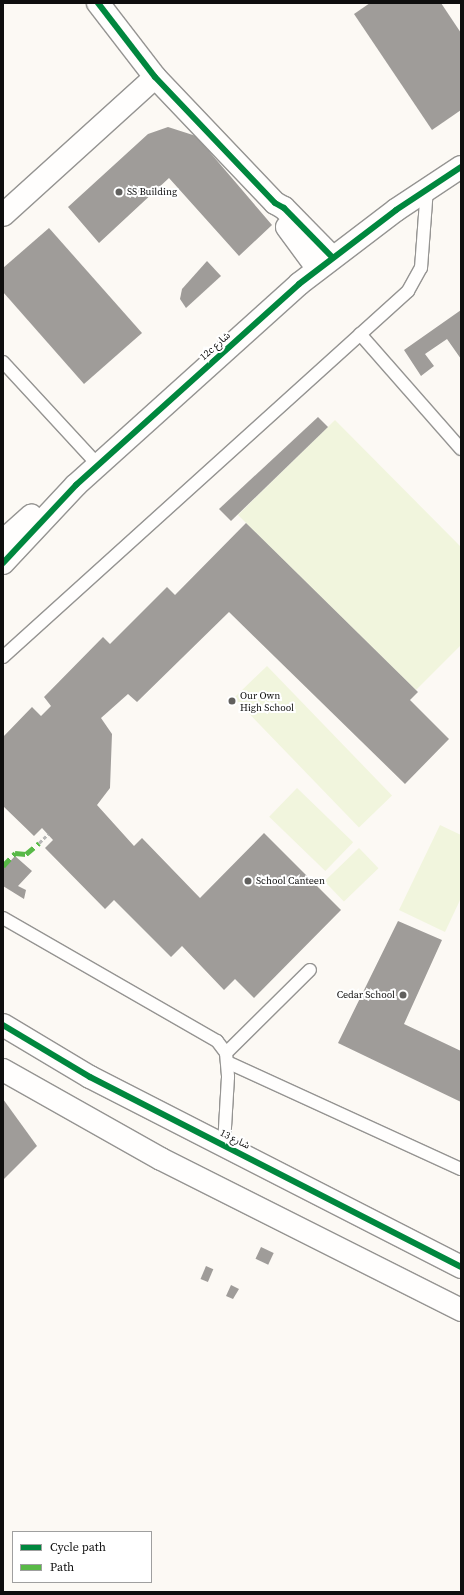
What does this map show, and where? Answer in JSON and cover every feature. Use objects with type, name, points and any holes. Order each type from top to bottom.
[{"type":"street","points":[[98,3],[155,77],[275,203],[277,214],[325,263]]},
{"type":"street","points":[[3,214],[155,77]]},
{"type":"street","name":"12c شارع","points":[[3,563],[76,485],[325,263],[427,189],[461,167]]},
{"type":"street","name":"12c شارع","points":[[3,541],[48,501],[76,485]]},
{"type":"street","name":"شارع 13","points":[[3,1025],[90,1077],[461,1267]]},
{"type":"street","points":[[3,1070],[161,1159],[461,1310]]},
{"type":"lane","points":[[3,657],[360,334],[416,280],[421,268],[427,189]]},
{"type":"lane","points":[[360,334],[461,449]]},
{"type":"lane","points":[[3,362],[98,465]]},
{"type":"lane","points":[[3,918],[211,1038],[226,1057],[461,1169]]},
{"type":"lane","points":[[224,1145],[229,1097],[226,1057],[310,970]]},
{"type":"path","points":[[39,843],[48,834]]},
{"type":"green space","points":[[335,420],[461,547],[461,645],[416,690],[238,515]]},
{"type":"green space","points":[[267,666],[392,795],[359,827],[234,698]]},
{"type":"green space","points":[[297,788],[353,842],[325,871],[269,817]]},
{"type":"green space","points":[[440,825],[461,835],[461,898],[445,932],[399,910]]},
{"type":"green space","points":[[359,848],[378,868],[344,901],[324,881]]},
{"type":"building","points":[[370,3],[441,3],[461,33],[461,110],[432,130],[354,14]]},
{"type":"building","name":"SS Building","points":[[168,127],[196,136],[272,225],[239,256],[169,178],[99,243],[68,207],[148,134]]},
{"type":"building","points":[[49,228],[142,333],[84,384],[3,292],[3,268]]},
{"type":"building","points":[[207,261],[221,276],[186,308],[180,299],[182,289]]},
{"type":"building","points":[[461,310],[461,359],[447,339],[425,354],[434,366],[421,376],[404,350]]},
{"type":"building","points":[[318,417],[328,427],[231,521],[219,509]]},
{"type":"building","points":[[246,523],[418,692],[410,700],[449,739],[405,784],[229,612],[137,702],[128,694],[101,718],[112,734],[110,788],[97,805],[134,846],[142,838],[200,898],[264,833],[341,910],[254,998],[235,979],[224,990],[182,946],[171,957],[114,900],[105,909],[45,848],[53,840],[42,828],[34,836],[3,806],[3,737],[32,707],[41,716],[51,706],[44,697],[103,637],[110,644],[167,587],[175,595]]},
{"type":"building","points":[[15,856],[32,871],[18,886],[26,890],[24,899],[3,886],[3,869]]},
{"type":"building","points":[[398,921],[442,940],[404,1024],[461,1051],[461,1102],[338,1043]]},
{"type":"building","points":[[3,1099],[37,1146],[3,1180]]},
{"type":"building","points":[[261,1247],[274,1253],[268,1265],[256,1259]]},
{"type":"building","points":[[206,1266],[213,1269],[208,1282],[201,1279]]},
{"type":"building","points":[[231,1285],[239,1289],[233,1299],[226,1296]]},
{"type":"marked path","points":[[3,866],[15,853],[26,854],[39,843]]},
{"type":"cycle path","points":[[98,3],[155,77],[275,203],[284,208],[332,257]]},
{"type":"cycle path","points":[[3,563],[76,485],[299,284],[396,210],[461,167]]},
{"type":"cycle path","points":[[3,1025],[90,1077],[461,1267]]},
{"type":"place","name":"SS Building","points":[[119,192]]},
{"type":"place","name":"Our Own High School","points":[[232,701]]},
{"type":"place","name":"School Canteen","points":[[248,881]]},
{"type":"place","name":"Cedar School","points":[[403,995]]}]
